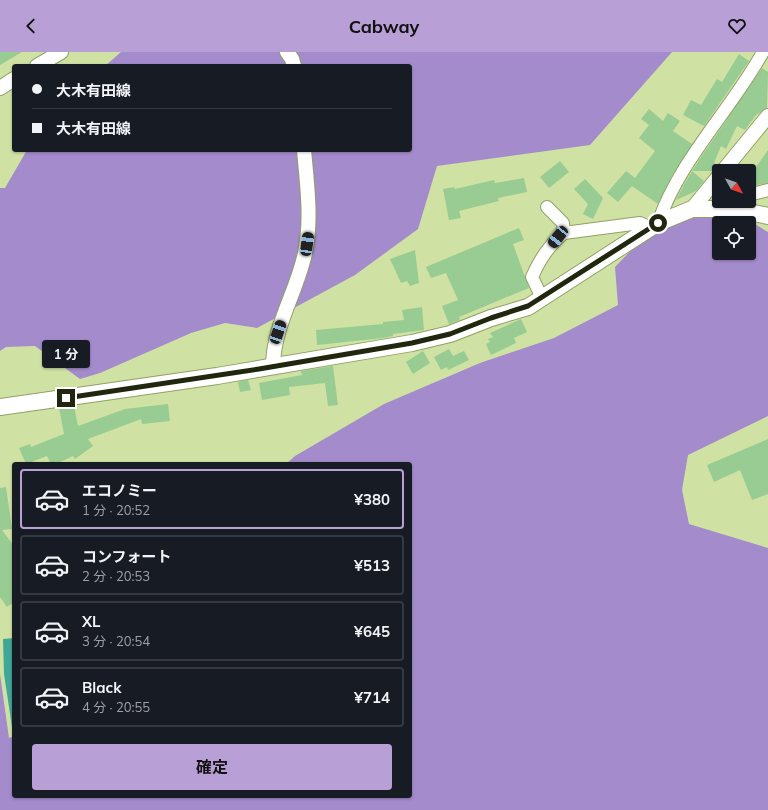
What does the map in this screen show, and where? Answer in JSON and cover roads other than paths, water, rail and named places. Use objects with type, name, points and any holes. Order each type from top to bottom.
[{"type":"main road","points":[[0,407],[273,367],[412,343],[450,334],[491,318],[528,306],[654,226],[692,209],[735,209],[768,216]]},
{"type":"street","points":[[40,64],[61,52]]},
{"type":"street","points":[[287,52],[292,58],[294,64]]},
{"type":"street","points":[[542,298],[532,277],[537,265],[558,237],[564,233],[640,223],[654,226],[676,182],[731,100],[749,78],[763,52]]},
{"type":"street","points":[[0,88],[12,81]]},
{"type":"street","points":[[729,164],[768,116]]},
{"type":"street","points":[[273,367],[273,350],[305,254],[307,241],[309,204],[304,152]]},
{"type":"street","points":[[692,209],[712,185]]},
{"type":"street","points":[[756,193],[768,190]]},
{"type":"street","points":[[692,209],[712,204]]},
{"type":"street","points":[[547,207],[563,222],[564,233]]},
{"type":"water","points":[[12,638],[12,727],[4,674],[3,639]]}]
